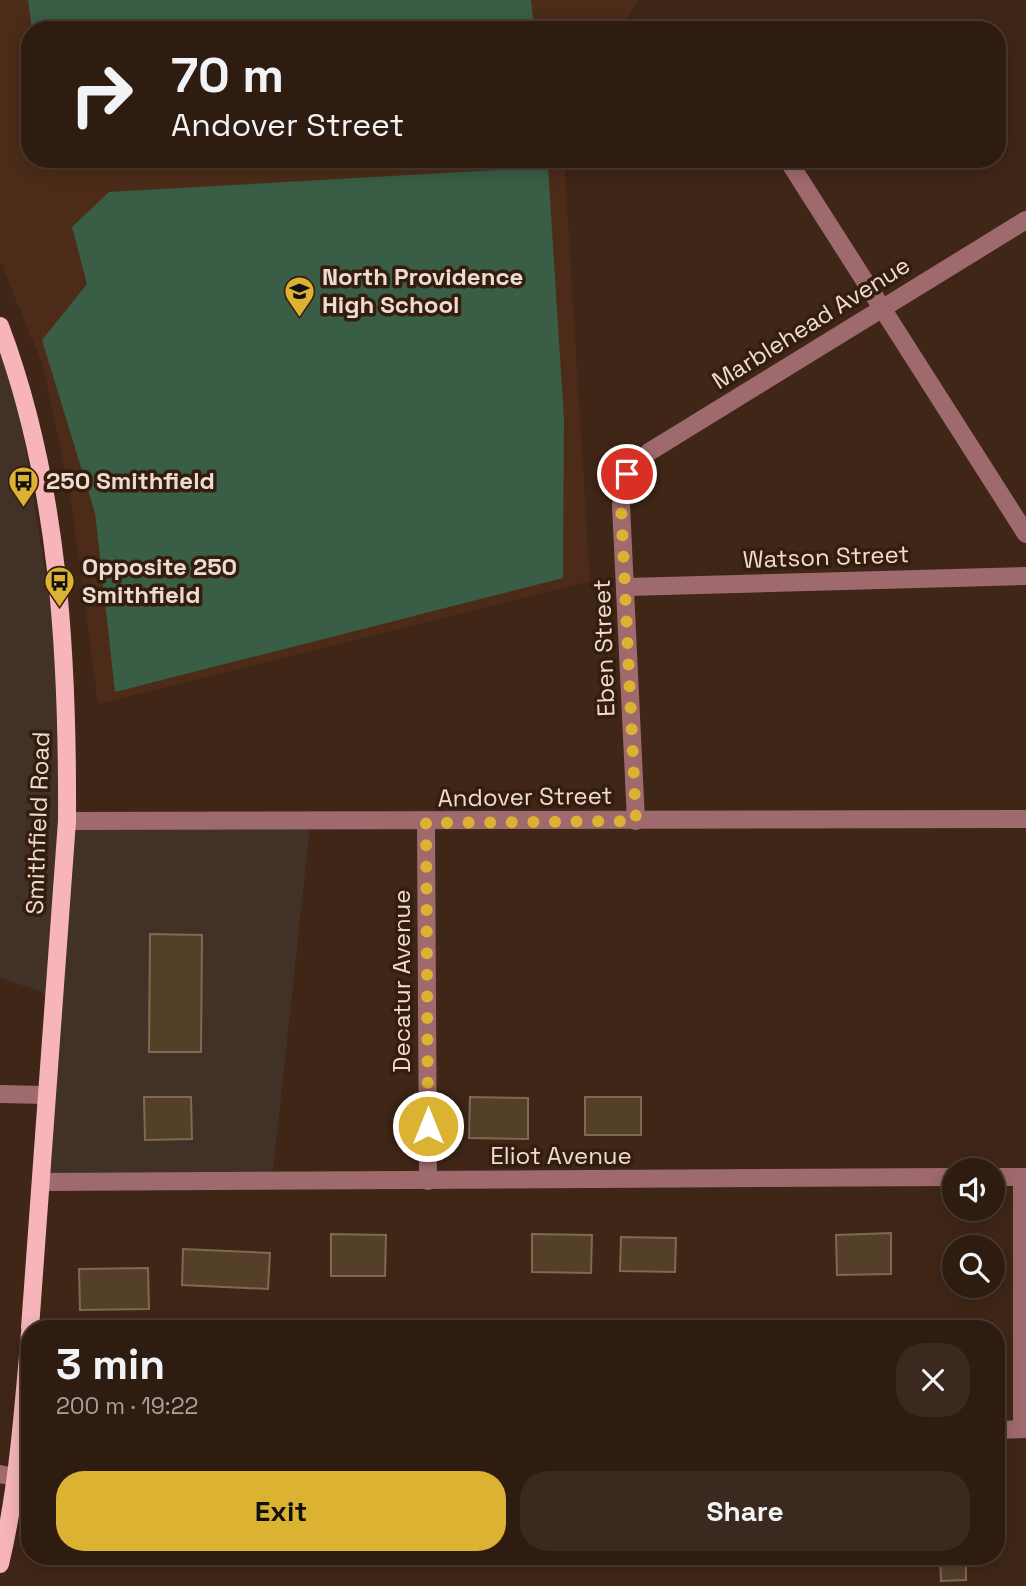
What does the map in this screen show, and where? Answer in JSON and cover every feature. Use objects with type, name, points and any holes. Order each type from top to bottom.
[{"type":"main road","name":"Smithfield Road","points":[[0,326],[13,361],[34,439],[54,560],[63,653],[66,821],[31,1320]]},
{"type":"main road","name":"Smithfield Road","points":[[0,1564],[8,1475],[21,1446]]},
{"type":"street","points":[[793,168],[880,309],[1026,534]]},
{"type":"street","name":"Marblehead Avenue","points":[[627,474],[649,452],[1026,220]]},
{"type":"street","name":"Eben Street","points":[[627,474],[621,505],[627,587],[636,821]]},
{"type":"street","name":"Watson Street","points":[[627,587],[1026,576]]},
{"type":"street","name":"Andover Street","points":[[66,821],[426,823],[1026,819]]},
{"type":"street","name":"Decatur Avenue","points":[[426,823],[428,1181]]},
{"type":"street","points":[[0,1094],[45,1095]]},
{"type":"street","name":"Eliot Avenue","points":[[42,1182],[942,1177]]},
{"type":"street","points":[[1005,1177],[1024,1177],[1024,1429],[1005,1430]]},
{"type":"shaded area","name":"North Providence High School","points":[[0,0],[639,0],[625,21],[21,21],[21,168],[565,168],[590,581],[98,704],[70,492],[43,366],[0,260]]},
{"type":"shaded area","points":[[0,344],[21,420],[60,666],[61,812],[310,827],[272,1181],[49,1183],[48,1000],[42,992],[0,978]]},
{"type":"green space","points":[[28,0],[531,0],[533,21],[31,21]]},
{"type":"green space","name":"North Providence High School","points":[[548,168],[564,420],[563,578],[115,692],[95,513],[42,340],[87,284],[72,227],[109,192]]},
{"type":"building","points":[[150,934],[202,935],[201,1052],[149,1052]]},
{"type":"building","points":[[144,1097],[191,1097],[192,1139],[145,1140]]},
{"type":"building","points":[[470,1097],[528,1098],[528,1139],[469,1138]]},
{"type":"building","points":[[585,1097],[641,1097],[641,1135],[585,1135]]},
{"type":"building","points":[[891,1233],[891,1274],[837,1275],[836,1235]]},
{"type":"building","points":[[331,1234],[386,1235],[385,1276],[331,1276]]},
{"type":"building","points":[[532,1234],[592,1235],[591,1273],[532,1272]]},
{"type":"building","points":[[621,1237],[676,1238],[675,1272],[620,1271]]},
{"type":"building","points":[[183,1249],[270,1253],[268,1289],[182,1285]]},
{"type":"building","points":[[148,1268],[149,1309],[80,1310],[79,1269]]},
{"type":"building","points":[[940,1565],[966,1565],[966,1580],[941,1581]]},
{"type":"place","name":"North Providence High School","points":[[299,318]]},
{"type":"place","name":"250 Smithfield","points":[[23,508]]},
{"type":"place","name":"Opposite 250 Smithfield","points":[[59,608]]},
{"type":"route","points":[[428,1126],[426,823],[636,821],[627,587],[621,505],[623,482],[627,474]]}]
